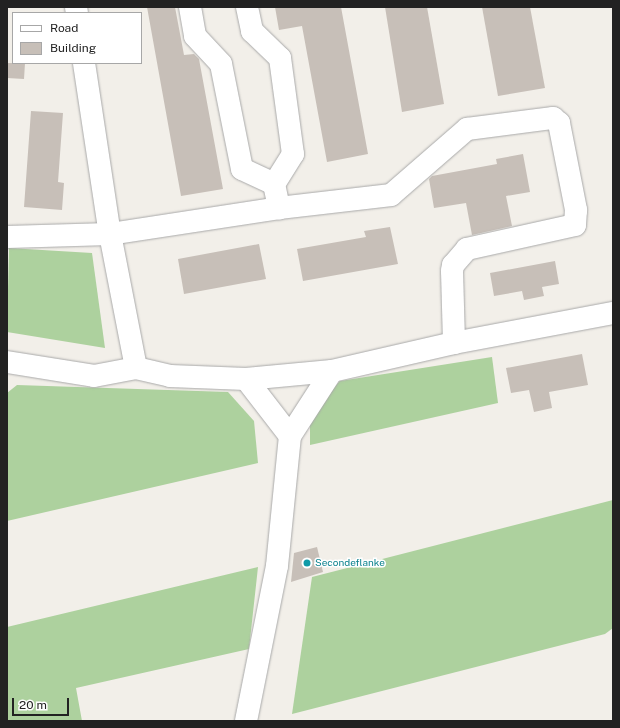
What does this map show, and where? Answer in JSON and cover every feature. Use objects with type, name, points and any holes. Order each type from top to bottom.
[{"type":"lane","points":[[190,7],[195,36],[221,64],[242,169],[274,184]]},
{"type":"lane","points":[[247,7],[252,31],[280,58],[293,154],[274,184],[279,208]]},
{"type":"lane","points":[[84,64],[110,234],[136,368]]},
{"type":"lane","points":[[7,237],[110,234],[279,208],[391,195],[467,130],[553,118],[559,124],[576,210],[575,225],[467,249],[453,265],[452,272],[454,342]]},
{"type":"lane","points":[[7,362],[94,376],[136,368],[170,376],[246,379],[332,371],[454,342],[606,314]]},
{"type":"lane","points":[[246,721],[276,566],[290,436],[332,371]]},
{"type":"lane","points":[[246,379],[290,436]]},
{"type":"green space","points":[[9,248],[92,253],[105,348],[7,332]]},
{"type":"green space","points":[[492,357],[498,403],[310,445],[310,411],[340,381]]},
{"type":"green space","points":[[17,385],[228,392],[254,421],[258,463],[7,521],[7,393]]},
{"type":"green space","points":[[613,500],[613,628],[605,634],[292,714],[312,577]]},
{"type":"green space","points":[[258,567],[249,649],[76,688],[82,721],[7,721],[7,627]]},
{"type":"building","points":[[147,7],[175,7],[184,55],[194,54],[199,59],[223,189],[181,196]]},
{"type":"building","points":[[275,7],[341,7],[368,154],[327,162],[302,26],[279,30]]},
{"type":"building","points":[[385,7],[427,7],[444,104],[402,112]]},
{"type":"building","points":[[482,7],[530,7],[545,88],[498,96]]},
{"type":"building","points":[[7,63],[25,64],[24,79],[7,78]]},
{"type":"building","points":[[31,111],[63,113],[58,182],[64,183],[62,210],[24,207]]},
{"type":"building","points":[[523,154],[530,192],[506,196],[512,226],[472,235],[466,203],[434,208],[429,179],[432,176],[497,164],[496,159]]},
{"type":"building","points":[[390,227],[398,264],[303,281],[297,249],[366,237],[364,231]]},
{"type":"building","points":[[259,244],[266,279],[184,294],[178,259]]},
{"type":"building","points":[[555,261],[559,284],[542,287],[544,296],[524,300],[522,291],[494,296],[490,273]]},
{"type":"building","points":[[582,354],[588,385],[549,392],[552,408],[534,412],[529,390],[511,393],[506,368]]},
{"type":"building","name":"Secondeflanke","points":[[317,547],[323,572],[291,582],[294,553]]},
{"type":"place","name":"Secondeflanke","points":[[307,563]]}]
